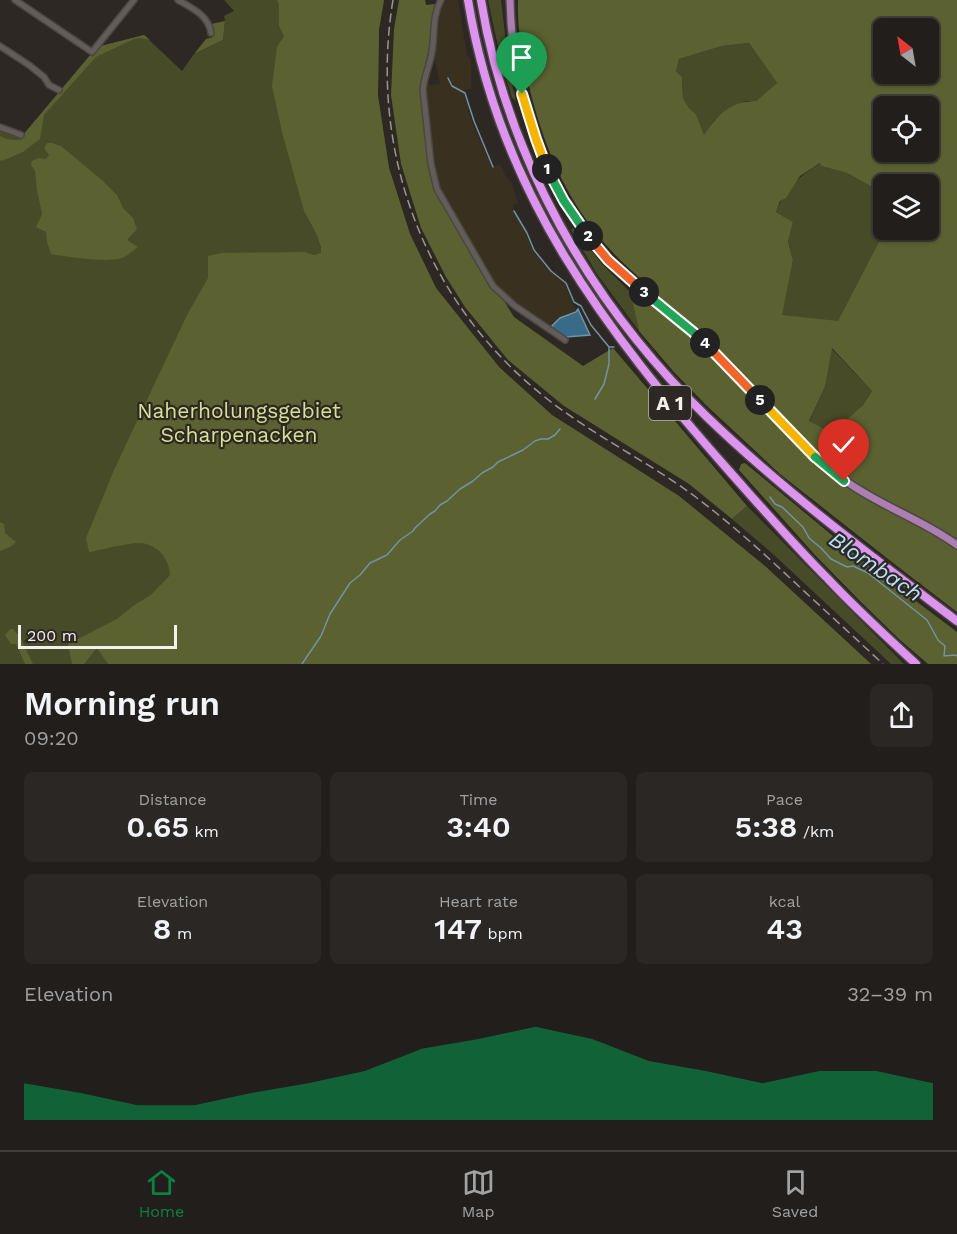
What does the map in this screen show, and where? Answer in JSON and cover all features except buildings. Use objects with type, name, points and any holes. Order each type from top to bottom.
[{"type":"highway","name":"A 1","points":[[468,0],[486,82],[515,162],[544,222],[589,297],[622,343],[691,429],[827,579],[916,664]]},
{"type":"highway","name":"A 1","points":[[481,0],[498,77],[509,112],[539,184],[567,239],[600,290],[648,354],[705,416],[774,478],[860,549],[957,621]]},
{"type":"main road","points":[[510,0],[513,47],[522,94],[542,157],[564,201],[597,247],[623,274],[709,347],[828,468],[862,493],[929,527],[957,545]]},
{"type":"street","points":[[15,0],[92,52],[134,0]]},
{"type":"street","points":[[178,0],[206,20],[211,33]]},
{"type":"street","points":[[441,0],[433,29],[433,50],[423,90],[431,164],[437,189],[494,286],[515,306],[565,340]]},
{"type":"street","points":[[0,46],[29,65],[44,77],[49,85],[59,90]]},
{"type":"street","points":[[0,127],[21,135]]},
{"type":"shaded area","points":[[445,0],[458,0],[467,55],[471,60],[471,89],[459,90],[464,93],[468,102],[472,122],[492,167],[500,164],[512,184],[518,203],[514,204],[513,212],[526,233],[533,251],[545,266],[565,283],[576,312],[560,318],[551,327],[494,283],[439,187],[432,159],[424,84],[440,84],[434,57],[441,10]]},
{"type":"green space","name":"Naherholungsgebiet Scharpenacken","points":[[224,0],[384,0],[379,29],[378,96],[389,168],[410,234],[436,288],[499,367],[552,415],[679,496],[766,567],[871,664],[0,664],[0,129],[23,136],[97,47],[144,35],[182,71],[194,54],[223,40],[224,16],[234,11]]},
{"type":"green space","name":"Naherholungsgebiet Scharpenacken","points":[[277,0],[384,0],[379,29],[378,96],[389,168],[410,234],[436,288],[499,367],[552,415],[679,496],[766,567],[871,664],[108,664],[97,648],[84,664],[72,664],[68,644],[117,619],[152,594],[170,575],[165,558],[153,546],[136,543],[89,552],[86,538],[114,470],[187,315],[208,278],[208,256],[222,253],[304,252],[314,255],[321,253],[316,233],[304,211],[272,86],[277,47],[284,36],[279,26]]},
{"type":"green space","points":[[399,0],[425,0],[426,5],[435,4],[421,83],[433,185],[514,317],[583,366],[613,348],[747,506],[732,519],[689,484],[564,406],[508,360],[465,307],[446,277],[421,228],[401,164],[391,95],[394,29]]},
{"type":"green space","points":[[488,0],[501,0],[509,70],[516,101],[512,98],[502,65]]},
{"type":"green space","points":[[518,0],[957,0],[957,612],[780,474],[707,406],[639,331],[630,292],[643,281],[592,228],[567,189],[540,126],[520,41]],"holes":[[[749,43],[777,83],[756,101],[732,106],[726,110],[704,135],[696,114],[683,98],[682,77],[676,71],[679,59],[722,46]],[[820,163],[821,166],[847,173],[873,187],[873,174],[939,174],[939,240],[880,240],[838,321],[782,315],[793,260],[788,242],[793,222],[776,212],[780,201],[786,198],[800,176]],[[832,348],[872,391],[863,405],[832,433],[809,421],[825,387]]]},
{"type":"green space","points":[[225,21],[223,40],[194,54],[206,39],[213,37],[214,31],[211,24]]},
{"type":"green space","points":[[144,35],[150,40],[134,39],[96,57],[44,115],[40,139],[23,152],[0,160],[0,136],[11,140],[23,139],[22,136],[97,47]]},
{"type":"green space","points":[[749,43],[777,83],[756,101],[746,101],[715,120],[704,136],[696,114],[683,98],[682,77],[676,71],[679,59],[722,46]]},
{"type":"green space","points":[[47,143],[61,146],[117,195],[123,208],[133,218],[137,229],[127,240],[138,247],[124,257],[107,260],[51,254],[46,232],[36,227],[42,214],[35,171],[31,165],[32,161],[38,158],[46,159],[49,155],[44,148]]},
{"type":"green space","points":[[821,163],[821,166],[847,173],[873,187],[873,240],[880,240],[838,322],[781,316],[793,260],[788,242],[793,222],[776,212],[794,183]]},
{"type":"green space","points":[[573,228],[602,264],[630,292],[639,331],[597,274],[571,230]]},
{"type":"green space","points":[[831,348],[872,391],[863,405],[832,434],[809,422],[825,387]]},
{"type":"green space","points":[[745,463],[863,561],[957,632],[957,664],[928,664],[899,639],[815,555],[739,470],[741,464]]},
{"type":"green space","points":[[747,506],[904,664],[891,664],[732,519]]},
{"type":"green space","points":[[0,522],[4,524],[5,533],[16,542],[0,551]]},
{"type":"green space","points":[[13,629],[20,637],[33,664],[25,664],[16,644],[11,644],[5,635]]},
{"type":"water","points":[[578,309],[590,335],[566,337],[551,327],[560,318]]},
{"type":"waterway","name":"Blombach","points":[[448,78],[452,86],[465,93],[493,167]]},
{"type":"waterway","name":"Blombach","points":[[514,211],[534,250],[551,271],[566,283],[574,302],[581,306],[591,325],[609,347],[614,347]]},
{"type":"waterway","points":[[595,399],[604,384],[609,364],[609,347]]},
{"type":"waterway","points":[[302,664],[321,636],[330,614],[350,583],[370,563],[387,555],[400,540],[440,505],[482,473],[535,441],[548,439],[560,429]]},
{"type":"waterway","name":"Blombach","points":[[770,497],[775,504],[782,507],[803,527],[809,538],[831,559],[847,567],[853,566],[868,573],[927,620],[938,640],[945,646],[944,656],[957,656]]},
{"type":"railway","points":[[393,0],[387,57],[389,113],[399,167],[415,220],[438,270],[468,317],[504,360],[546,398],[583,425],[679,485],[709,507],[883,664]]},
{"type":"route","points":[[522,94],[548,170],[575,219],[597,247],[638,288],[709,347],[804,446],[844,481]]}]
